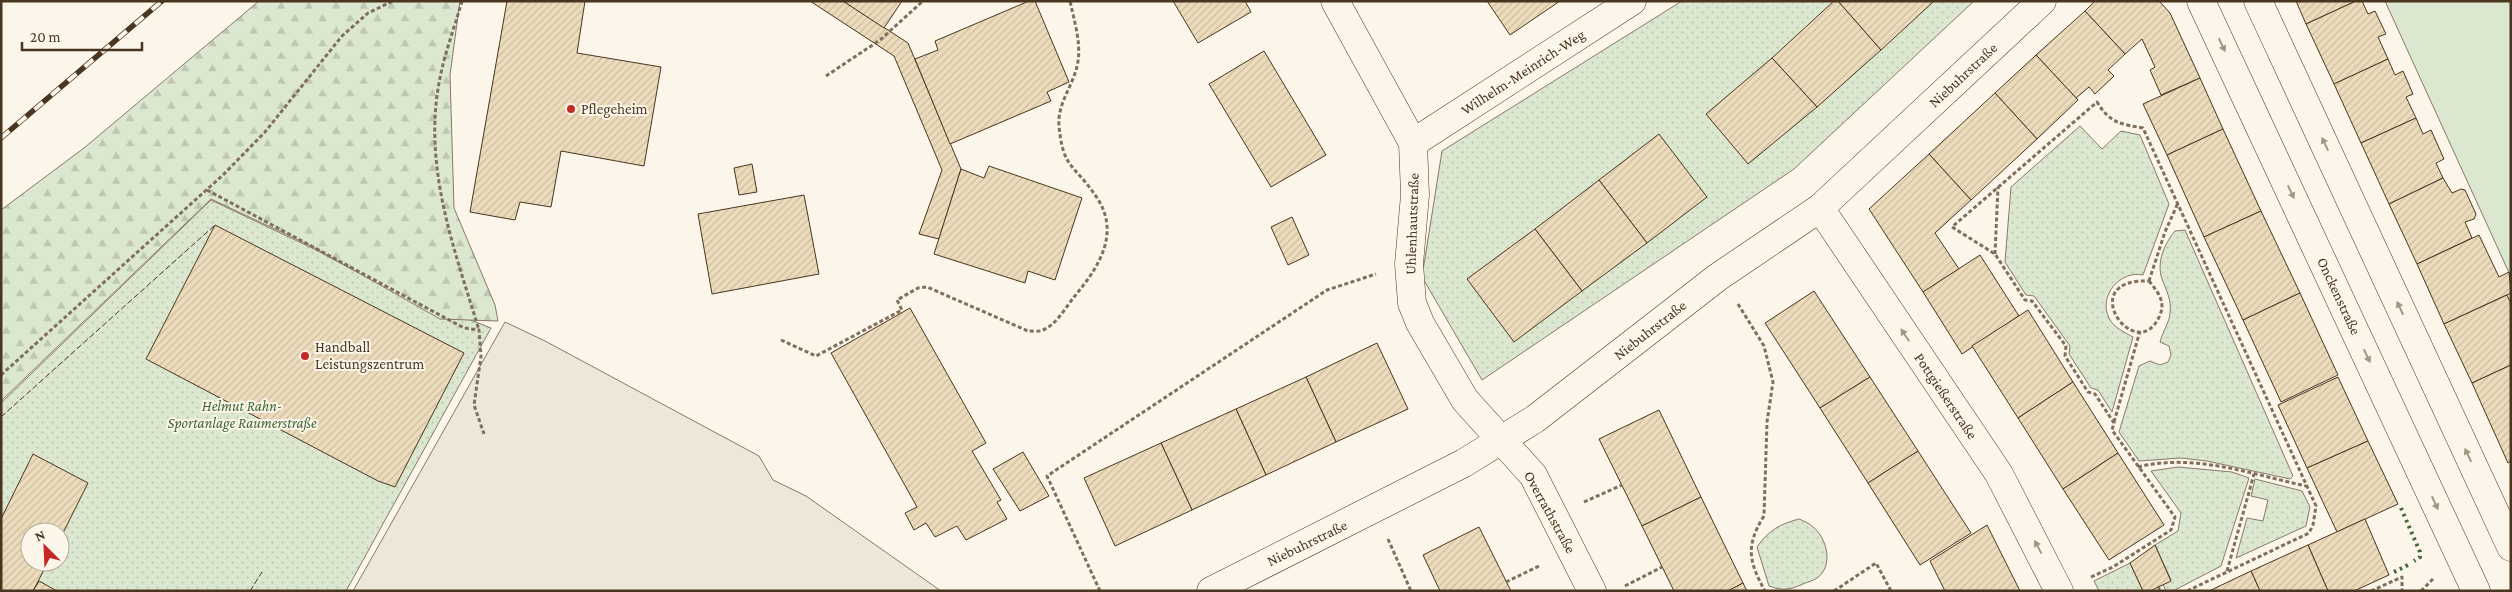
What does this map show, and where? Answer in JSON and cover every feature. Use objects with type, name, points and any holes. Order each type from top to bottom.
[{"type":"street","name":"Uhlenhautstraße","points":[[1335,1],[1413,143],[1415,194],[1409,264],[1412,303],[1420,323],[1465,400],[1501,439]]},
{"type":"street","name":"Wilhelm-Meinrich-Weg","points":[[1413,143],[1632,1]]},
{"type":"street","name":"Niebuhrstraße","points":[[1211,591],[1464,463],[1535,419],[1718,277],[1820,208],[2042,1]]},
{"type":"street","name":"Onckenstraße","points":[[2201,1],[2476,591]]},
{"type":"street","points":[[2258,1],[2511,547]]},
{"type":"street","name":"Pottgießerstraße","points":[[1820,208],[1999,474],[2059,591]]},
{"type":"street","name":"Overrathstraße","points":[[1501,439],[1533,475],[1592,591]]},
{"type":"path","points":[[1,375],[207,190],[264,132],[342,36],[368,13],[393,1]]},
{"type":"path","points":[[462,1],[440,78],[434,132],[438,185],[448,227],[479,330],[481,356],[474,405],[484,434]]},
{"type":"path","points":[[826,76],[880,40],[923,1]]},
{"type":"path","points":[[781,340],[816,356],[902,310],[897,300],[918,288],[927,287],[1028,331],[1043,330],[1055,320],[1095,271],[1106,247],[1105,217],[1096,195],[1074,172],[1063,154],[1059,112],[1078,62],[1076,27],[1070,1]]},
{"type":"path","points":[[2114,423],[2095,394],[2088,392],[2065,356],[2066,346],[2032,301],[2025,300],[1995,254],[1952,227],[2097,102],[2109,119],[2125,125],[2143,128],[2316,506],[2313,525],[2309,533],[2186,591]]},
{"type":"path","points":[[1995,254],[1998,186]]},
{"type":"path","points":[[207,190],[464,328],[479,330]]},
{"type":"path","points":[[2149,281],[2165,232],[2178,203]]},
{"type":"path","points":[[1718,277],[1764,346],[1773,382],[1768,402],[1764,516],[1751,544],[1753,569],[1765,591]]},
{"type":"path","points":[[1100,591],[1047,476],[1327,290],[1356,279]]},
{"type":"path","points":[[2149,281],[2162,298],[2163,310],[2158,320],[2149,328],[2140,332],[2124,327],[2114,316],[2113,302],[2119,289],[2124,284],[2131,282],[2149,281]]},
{"type":"path","points":[[2089,578],[2143,552],[2171,530],[2175,517],[2112,430],[2140,332]]},
{"type":"path","points":[[2138,467],[2181,462],[2205,464],[2306,486]]},
{"type":"path","points":[[2227,572],[2254,474]]},
{"type":"path","points":[[1375,509],[1411,591]]},
{"type":"path","points":[[1834,591],[1876,563],[1891,591]]},
{"type":"path","points":[[1623,587],[1662,567]]},
{"type":"path","points":[[2371,591],[2402,577],[2402,591]]},
{"type":"path","points":[[2158,586],[2160,591]]},
{"type":"green space","points":[[259,1],[460,1],[450,75],[454,208],[495,305],[498,321],[440,319],[313,247],[211,199],[1,401],[1,210],[84,148]]},
{"type":"green space","points":[[1682,1],[1974,1],[1794,169],[1482,380],[1422,277],[1442,151]]},
{"type":"green space","points":[[2385,1],[2511,1],[2511,277]]},
{"type":"green space","points":[[2080,126],[2102,149],[2121,131],[2140,135],[2169,204],[2143,275],[2126,277],[2119,281],[2113,286],[2106,301],[2106,310],[2111,321],[2133,337],[2112,412],[2098,390],[2091,388],[2069,354],[2070,346],[2034,296],[2026,295],[2005,262],[2011,187]]},
{"type":"green space","name":"Helmut Rahn- Sportanlage Raumerstraße","points":[[211,200],[314,249],[383,286],[491,328],[346,591],[1,591],[1,403]]},
{"type":"green space","points":[[2185,230],[2293,476],[2290,479],[2207,461],[2181,458],[2139,461],[2119,432],[2139,366],[2150,361],[2160,365],[2168,362],[2171,355],[2169,346],[2160,342],[2169,320],[2170,304],[2160,273],[2160,266],[2162,253],[2171,236],[2175,231]]},
{"type":"green space","points":[[2178,467],[2232,472],[2249,478],[2221,566],[2173,591],[2166,591],[2163,584],[2171,580],[2155,545],[2178,531],[2181,513],[2151,471]]},
{"type":"green space","points":[[2255,479],[2302,491],[2310,507],[2306,526],[2236,558],[2247,518],[2263,521],[2268,500],[2251,496]]},
{"type":"green space","points":[[1799,519],[1811,526],[1822,538],[1827,552],[1826,567],[1817,578],[1794,588],[1778,589],[1769,586],[1757,547],[1775,528]]},
{"type":"green space","points":[[2130,563],[2143,591],[2099,591],[2094,581]]},
{"type":"shaded area","points":[[505,322],[545,341],[759,456],[773,480],[806,496],[941,591],[353,591]]},
{"type":"building","name":"Pflegeheim","points":[[507,1],[585,1],[577,53],[661,67],[644,166],[561,151],[551,207],[520,202],[515,220],[470,212]]},
{"type":"building","points":[[810,1],[843,1],[908,43],[961,169],[939,239],[919,234],[942,170],[894,56]]},
{"type":"building","points":[[843,1],[902,1],[884,28]]},
{"type":"building","points":[[1029,1],[1035,1],[1069,82],[1047,92],[1051,101],[950,144],[915,59],[938,50],[935,41]]},
{"type":"building","points":[[1173,1],[1245,1],[1251,12],[1198,43]]},
{"type":"building","points":[[1487,1],[1560,1],[1510,35]]},
{"type":"building","points":[[1834,1],[1838,1],[1881,50],[1817,107],[1772,58]]},
{"type":"building","points":[[1838,1],[1934,1],[1881,50]]},
{"type":"building","points":[[2095,1],[2159,1],[2170,13],[2200,78],[2161,95],[2150,70],[2155,67],[2142,39],[2125,54],[2085,11]]},
{"type":"building","points":[[2296,1],[2356,1],[2306,24]]},
{"type":"building","points":[[2356,1],[2362,1],[2368,14],[2375,11],[2386,34],[2378,37],[2388,59],[2334,84],[2306,24]]},
{"type":"building","points":[[2085,11],[2125,54],[2108,70],[2114,76],[2095,94],[2089,87],[2076,98],[2036,55]]},
{"type":"building","points":[[1264,51],[1326,155],[1271,187],[1209,84]]},
{"type":"building","points":[[2036,55],[2078,100],[2037,139],[1995,93]]},
{"type":"building","points":[[1772,58],[1817,107],[1748,164],[1706,114]]},
{"type":"building","points":[[2388,59],[2395,75],[2403,71],[2413,94],[2406,97],[2416,118],[2361,143],[2334,84]]},
{"type":"building","points":[[2200,78],[2223,129],[2167,155],[2143,104]]},
{"type":"building","points":[[1995,93],[2037,139],[1971,200],[1929,154]]},
{"type":"building","points":[[2416,118],[2423,134],[2431,130],[2444,159],[2436,163],[2443,178],[2389,204],[2361,143]]},
{"type":"building","points":[[2223,129],[2261,211],[2204,237],[2167,155]]},
{"type":"building","points":[[1659,134],[1707,197],[1647,243],[1599,180]]},
{"type":"building","points":[[1929,154],[1971,200],[1935,233],[1959,269],[1923,292],[1869,209]]},
{"type":"building","points":[[752,164],[757,192],[739,195],[734,168]]},
{"type":"building","points":[[989,166],[1082,198],[1055,280],[1028,271],[1025,283],[934,254],[961,169],[984,178]]},
{"type":"building","points":[[2443,178],[2452,193],[2461,189],[2465,190],[2476,214],[2474,219],[2465,222],[2472,238],[2417,264],[2389,204]]},
{"type":"building","points":[[1599,180],[1647,243],[1582,291],[1535,229]]},
{"type":"building","points":[[804,195],[819,274],[712,294],[698,214]]},
{"type":"building","points":[[2261,211],[2300,293],[2243,320],[2204,237]]},
{"type":"building","points":[[1292,217],[1309,255],[1288,265],[1271,227]]},
{"type":"building","name":"Handball Leistungszentrum","points":[[215,225],[464,353],[395,487],[378,481],[146,359]]},
{"type":"building","points":[[1535,229],[1582,291],[1514,342],[1467,279]]},
{"type":"building","points":[[2479,235],[2499,277],[2509,272],[2511,293],[2444,324],[2417,264]]},
{"type":"building","points":[[1980,255],[2019,316],[1962,354],[1923,292]]},
{"type":"building","points":[[1814,291],[1870,377],[1820,408],[1765,323]]},
{"type":"building","points":[[2300,293],[2338,375],[2281,402],[2243,320]]},
{"type":"building","points":[[2507,295],[2511,304],[2511,365],[2472,383],[2444,324]]},
{"type":"building","points":[[910,308],[986,443],[972,451],[1001,500],[997,502],[1007,519],[966,540],[957,526],[935,537],[926,523],[914,530],[905,513],[917,507],[831,353]]},
{"type":"building","points":[[2028,310],[2073,382],[2018,418],[1972,346]]},
{"type":"building","points":[[1377,343],[1408,409],[1336,442],[1306,377]]},
{"type":"building","points":[[2511,365],[2511,461],[2508,463],[2472,383]]},
{"type":"building","points":[[1306,377],[1336,442],[1266,475],[1236,409]]},
{"type":"building","points":[[1870,377],[1918,451],[1868,483],[1820,408]]},
{"type":"building","points":[[2338,377],[2368,441],[2307,468],[2278,405]]},
{"type":"building","points":[[2073,382],[2118,453],[2063,489],[2018,418]]},
{"type":"building","points":[[1236,409],[1266,475],[1192,510],[1161,443]]},
{"type":"building","points":[[1659,410],[1701,497],[1642,526],[1599,439]]},
{"type":"building","points":[[2368,441],[2398,504],[2337,532],[2307,468]]},
{"type":"building","points":[[1161,443],[1192,510],[1115,546],[1084,478]]},
{"type":"building","points":[[1918,451],[1971,533],[1920,565],[1868,483]]},
{"type":"building","points":[[1023,452],[1049,496],[1020,511],[993,469]]},
{"type":"building","points":[[2118,453],[2164,525],[2109,560],[2063,489]]},
{"type":"building","points":[[33,454],[88,483],[68,522],[20,522],[20,572],[43,572],[33,591],[1,591],[1,519]]},
{"type":"building","points":[[1701,497],[1743,583],[1728,591],[1674,591],[1642,526]]},
{"type":"building","points":[[2365,519],[2389,575],[2354,591],[2328,591],[2308,545]]},
{"type":"building","points":[[1987,525],[2020,591],[1945,591],[1930,561]]},
{"type":"building","points":[[1479,527],[1511,591],[1440,591],[1423,555]]},
{"type":"building","points":[[2155,545],[2171,581],[2150,591],[2143,591],[2130,563]]},
{"type":"building","points":[[2308,545],[2328,591],[2260,591],[2251,571]]},
{"type":"building","points":[[2251,571],[2260,591],[2209,591]]},
{"type":"building","points":[[39,581],[57,591],[33,591]]},
{"type":"building","points":[[1743,583],[1747,591],[1728,591]]},
{"type":"railway","points":[[1,138],[162,1]]},
{"type":"hedge","points":[[2401,508],[2420,552],[2420,557],[2414,561]]},
{"type":"hedge","points":[[2394,572],[2408,565]]},
{"type":"fence","points":[[1,417],[215,225]]},
{"type":"fence","points":[[250,591],[262,572]]},
{"type":"place","name":"Pflegeheim","points":[[571,109]]},
{"type":"place","name":"Handball Leistungszentrum","points":[[305,356]]}]
